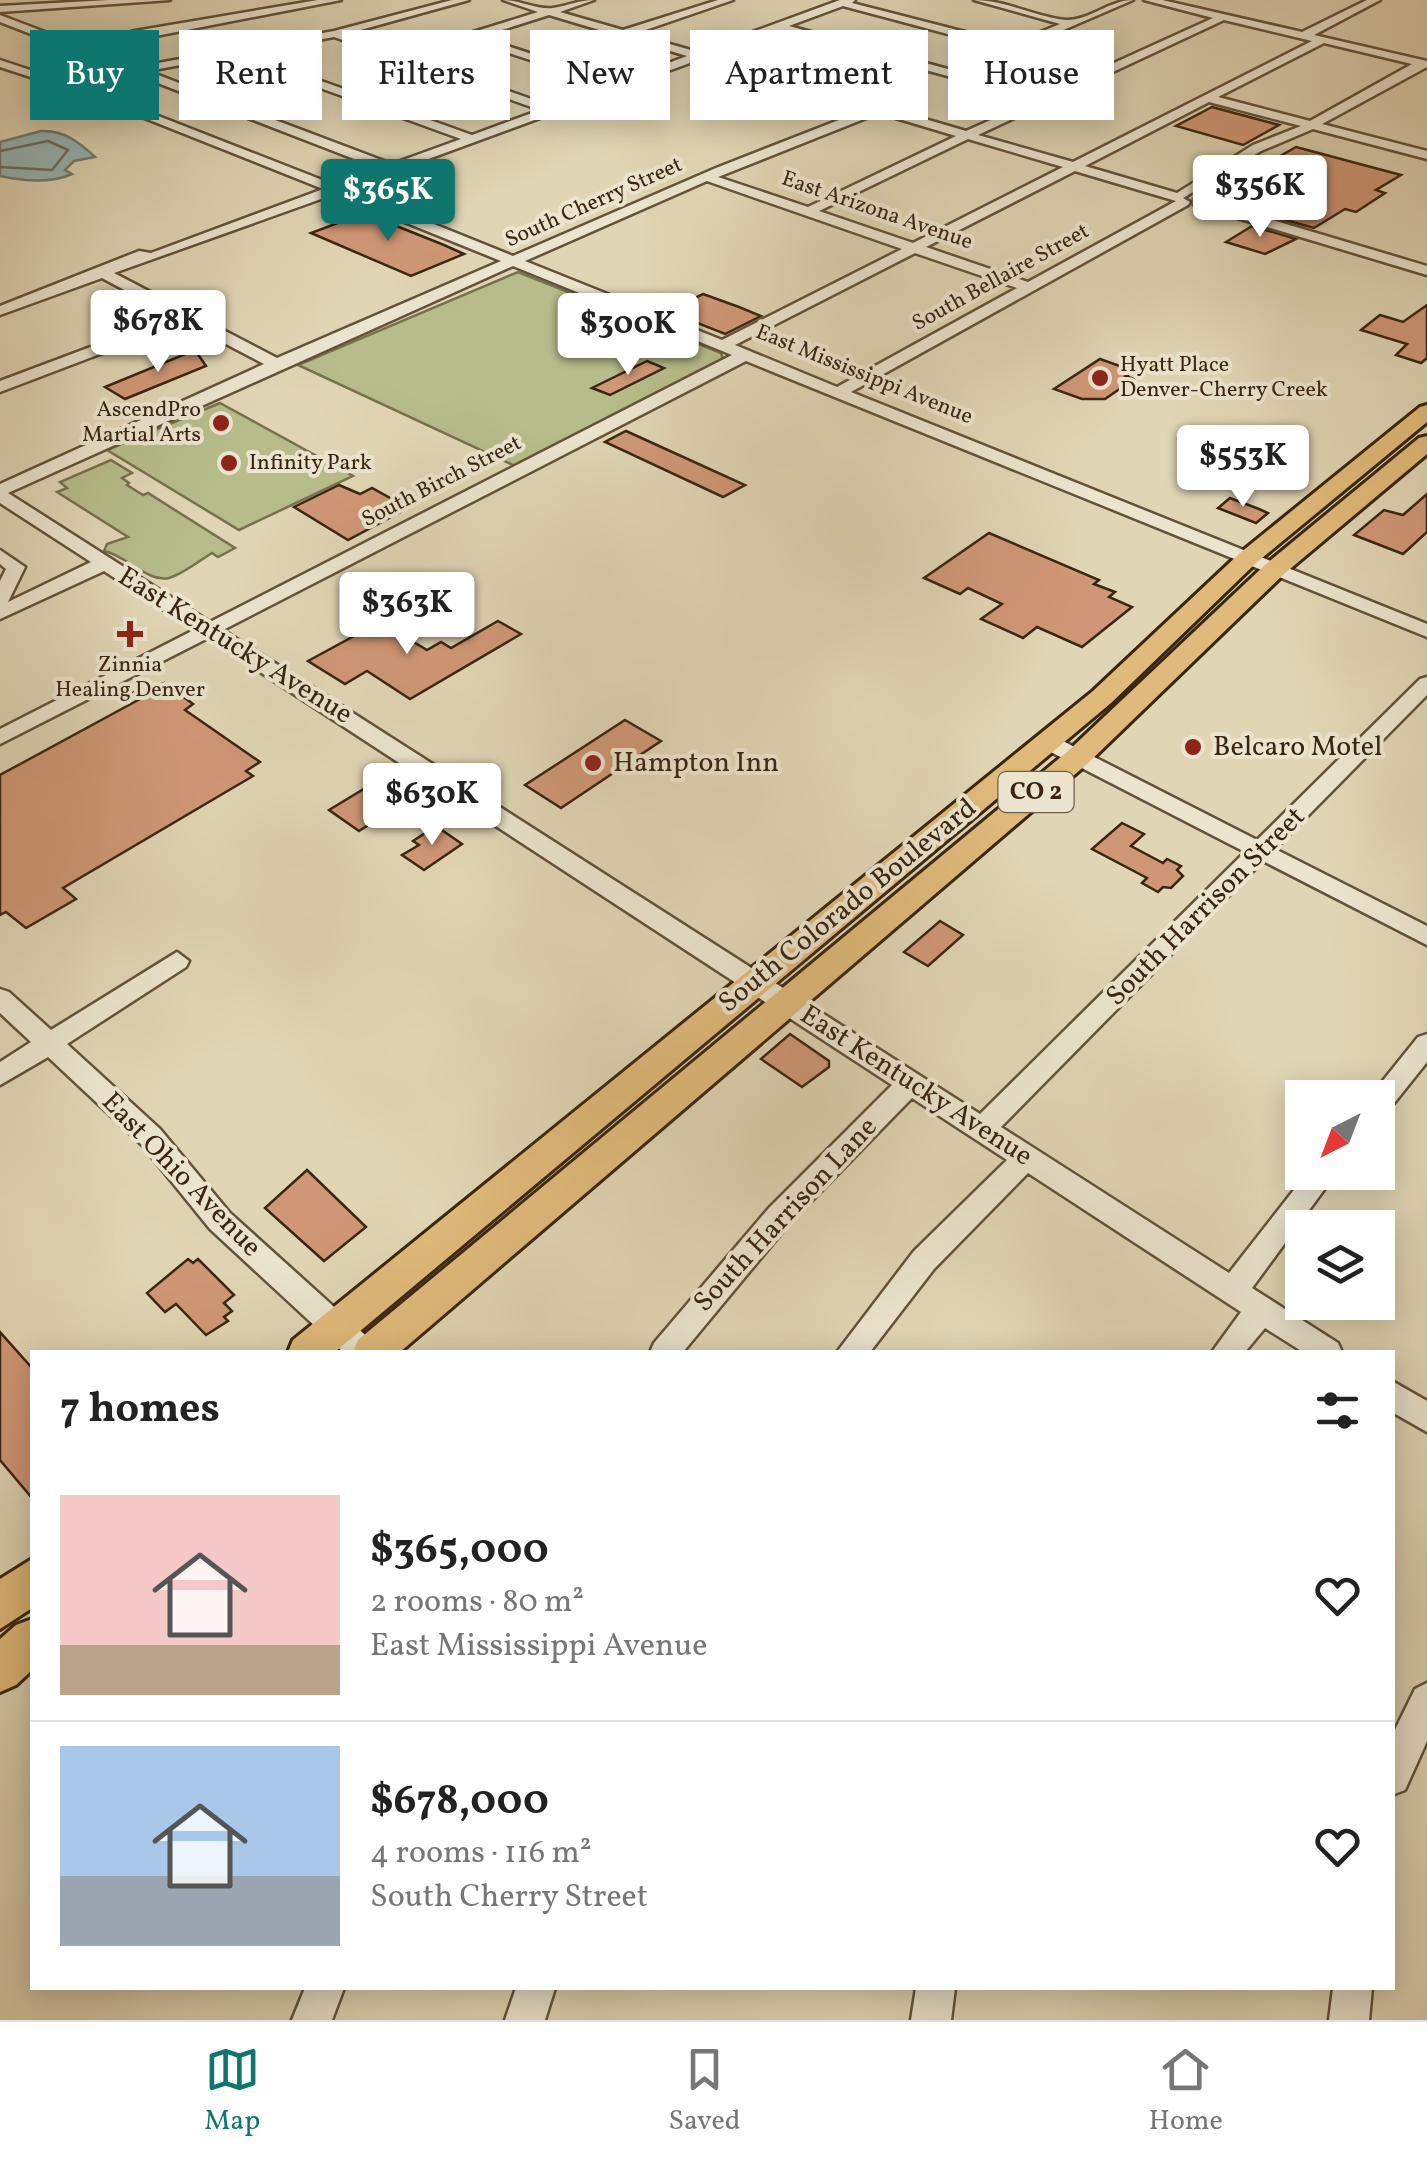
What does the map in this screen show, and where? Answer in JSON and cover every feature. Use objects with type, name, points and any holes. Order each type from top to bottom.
[{"type":"main road","name":"South Colorado Boulevard","points":[[336,1344],[755,981],[1262,564],[1427,411]]},
{"type":"main road","name":"South Colorado Boulevard","points":[[374,1350],[1077,758],[1262,564],[1427,443]]},
{"type":"main road","points":[[0,1608],[30,1582]]},
{"type":"main road","points":[[0,1669],[30,1643]]},
{"type":"street","points":[[0,10],[165,0]]},
{"type":"street","points":[[159,30],[336,0]]},
{"type":"street","points":[[159,66],[335,34],[464,0]]},
{"type":"street","points":[[508,0],[609,30]]},
{"type":"street","points":[[492,30],[589,0]]},
{"type":"street","points":[[634,30],[728,0]]},
{"type":"street","points":[[979,0],[1070,24]]},
{"type":"street","points":[[1056,30],[1128,0]]},
{"type":"street","points":[[1149,0],[1205,13],[1222,11],[1303,36],[1419,63]]},
{"type":"street","points":[[1303,36],[1375,0]]},
{"type":"street","points":[[767,30],[846,1],[950,30]]},
{"type":"street","points":[[1114,67],[1222,11]]},
{"type":"street","points":[[0,18],[31,30]]},
{"type":"street","points":[[778,26],[948,72]]},
{"type":"street","points":[[335,34],[342,37]]},
{"type":"street","points":[[724,345],[1322,40]]},
{"type":"street","name":"South Bellaire Street","points":[[840,392],[1189,196],[1267,143],[1311,126],[1419,63],[1427,50]]},
{"type":"street","name":"East Mississippi Avenue","points":[[0,63],[92,93],[1427,631]]},
{"type":"street","points":[[322,85],[470,138]]},
{"type":"street","points":[[1207,98],[1426,154]]},
{"type":"street","points":[[0,308],[154,256],[530,116]]},
{"type":"street","points":[[264,120],[390,168]]},
{"type":"street","name":"South Cherry Street","points":[[0,492],[276,364],[708,177],[850,120]]},
{"type":"street","points":[[915,120],[1189,196],[1427,271]]},
{"type":"street","points":[[810,212],[821,203],[1001,120]]},
{"type":"street","name":"East Arizona Avenue","points":[[708,177],[1031,288]]},
{"type":"street","points":[[101,272],[276,364]]},
{"type":"street","points":[[0,387],[185,316]]},
{"type":"street","name":"South Birch Street","points":[[0,737],[747,354]]},
{"type":"street","name":"East Kentucky Avenue","points":[[0,492],[104,563],[1324,1350]]},
{"type":"street","points":[[0,556],[16,567],[0,600]]},
{"type":"street","points":[[0,612],[104,563]]},
{"type":"street","name":"South Harrison Street","points":[[982,1128],[1427,683]]},
{"type":"street","points":[[1048,742],[1427,936]]},
{"type":"street","points":[[0,1076],[176,962]]},
{"type":"street","name":"East Ohio Avenue","points":[[0,998],[151,1137],[220,1221],[336,1344]]},
{"type":"street","points":[[1395,1084],[1427,1044]]},
{"type":"street","name":"South Harrison Lane","points":[[667,1350],[779,1216],[911,1082]]},
{"type":"street","points":[[854,1350],[924,1260],[1027,1157]]},
{"type":"street","points":[[1233,1292],[1310,1190]]},
{"type":"street","points":[[1230,1350],[1261,1310]]},
{"type":"street","points":[[1395,1398],[1427,1418]]},
{"type":"street","points":[[1395,1770],[1427,1701]]},
{"type":"street","points":[[312,2020],[324,1990]]},
{"type":"street","points":[[525,2020],[535,1990]]},
{"type":"street","points":[[932,2020],[936,1990]]},
{"type":"street","points":[[1348,2020],[1353,1990]]},
{"type":"green space","name":"Infinity Park","points":[[518,272],[721,353],[723,360],[515,466],[298,365]]},
{"type":"green space","name":"Infinity Park","points":[[220,403],[353,476],[239,530],[107,450]]},
{"type":"green space","points":[[111,460],[132,473],[122,478],[127,485],[143,495],[148,493],[235,548],[218,557],[212,553],[169,578],[145,573],[104,551],[107,544],[128,537],[57,492],[67,488],[60,482]]},
{"type":"water","points":[[41,131],[71,138],[95,157],[74,161],[65,170],[72,174],[55,179],[0,176],[0,142]]},
{"type":"building","points":[[1212,107],[1279,125],[1243,145],[1176,126]]},
{"type":"building","points":[[1296,147],[1401,175],[1376,190],[1385,193],[1356,212],[1345,209],[1314,228],[1271,216],[1284,208],[1237,194],[1270,175],[1254,171]]},
{"type":"building","points":[[364,213],[464,254],[411,276],[311,233]]},
{"type":"building","points":[[1252,226],[1296,239],[1265,254],[1226,242]]},
{"type":"building","points":[[703,294],[761,316],[725,334],[667,311]]},
{"type":"building","points":[[1427,305],[1427,358],[1421,363],[1396,355],[1407,344],[1361,330],[1380,315],[1403,322]]},
{"type":"building","points":[[195,350],[206,366],[125,399],[105,387]]},
{"type":"building","name":"Hyatt Place Denver-Cherry Creek","points":[[1100,359],[1134,371],[1126,376],[1134,379],[1105,399],[1082,399],[1054,389]]},
{"type":"building","points":[[647,361],[664,368],[610,395],[592,388]]},
{"type":"building","points":[[626,431],[745,485],[723,497],[605,442]]},
{"type":"building","points":[[339,485],[360,494],[372,488],[408,508],[348,540],[294,507]]},
{"type":"building","points":[[1427,494],[1427,532],[1403,554],[1354,535],[1384,510],[1403,515]]},
{"type":"building","points":[[1230,498],[1268,513],[1256,523],[1218,508]]},
{"type":"building","points":[[989,533],[1099,580],[1094,584],[1115,592],[1109,597],[1132,607],[1082,647],[1037,627],[1023,638],[981,619],[1002,604],[968,588],[960,594],[924,578]]},
{"type":"building","points":[[498,621],[521,634],[410,699],[367,671],[345,684],[308,661],[380,622],[427,650],[441,642],[451,648]]},
{"type":"building","points":[[164,683],[166,698],[181,695],[193,704],[185,710],[260,762],[246,771],[253,776],[63,888],[76,899],[26,928],[6,912],[0,915],[0,775],[140,699],[131,693]]},
{"type":"building","name":"Hampton Inn","points":[[625,720],[661,741],[561,808],[525,785]]},
{"type":"building","points":[[402,780],[420,792],[359,831],[329,810],[372,784],[383,792]]},
{"type":"building","points":[[1122,823],[1144,834],[1131,846],[1163,863],[1167,859],[1181,866],[1177,870],[1183,876],[1171,888],[1163,887],[1158,892],[1142,883],[1147,878],[1092,849]]},
{"type":"building","points":[[436,826],[462,844],[424,870],[402,855],[419,845],[413,841]]},
{"type":"building","points":[[940,921],[963,935],[928,966],[904,952]]},
{"type":"building","points":[[790,1034],[829,1061],[829,1067],[802,1087],[761,1059]]},
{"type":"building","points":[[307,1170],[366,1227],[324,1261],[265,1208]]},
{"type":"building","points":[[188,1259],[193,1263],[198,1259],[234,1295],[224,1303],[232,1311],[224,1317],[228,1321],[206,1335],[176,1304],[165,1312],[147,1293]]},
{"type":"building","points":[[0,1332],[30,1366],[30,1496],[0,1460]]},
{"type":"place","name":"Hyatt Place Denver-Cherry Creek","points":[[1100,378]]},
{"type":"place","name":"AscendPro Martial Arts","points":[[221,423]]},
{"type":"place","name":"Infinity Park","points":[[229,463]]},
{"type":"place","name":"Zinnia Healing Denver","points":[[130,634]]},
{"type":"place","name":"Belcaro Motel","points":[[1193,747]]},
{"type":"place","name":"Hampton Inn","points":[[593,763]]}]
